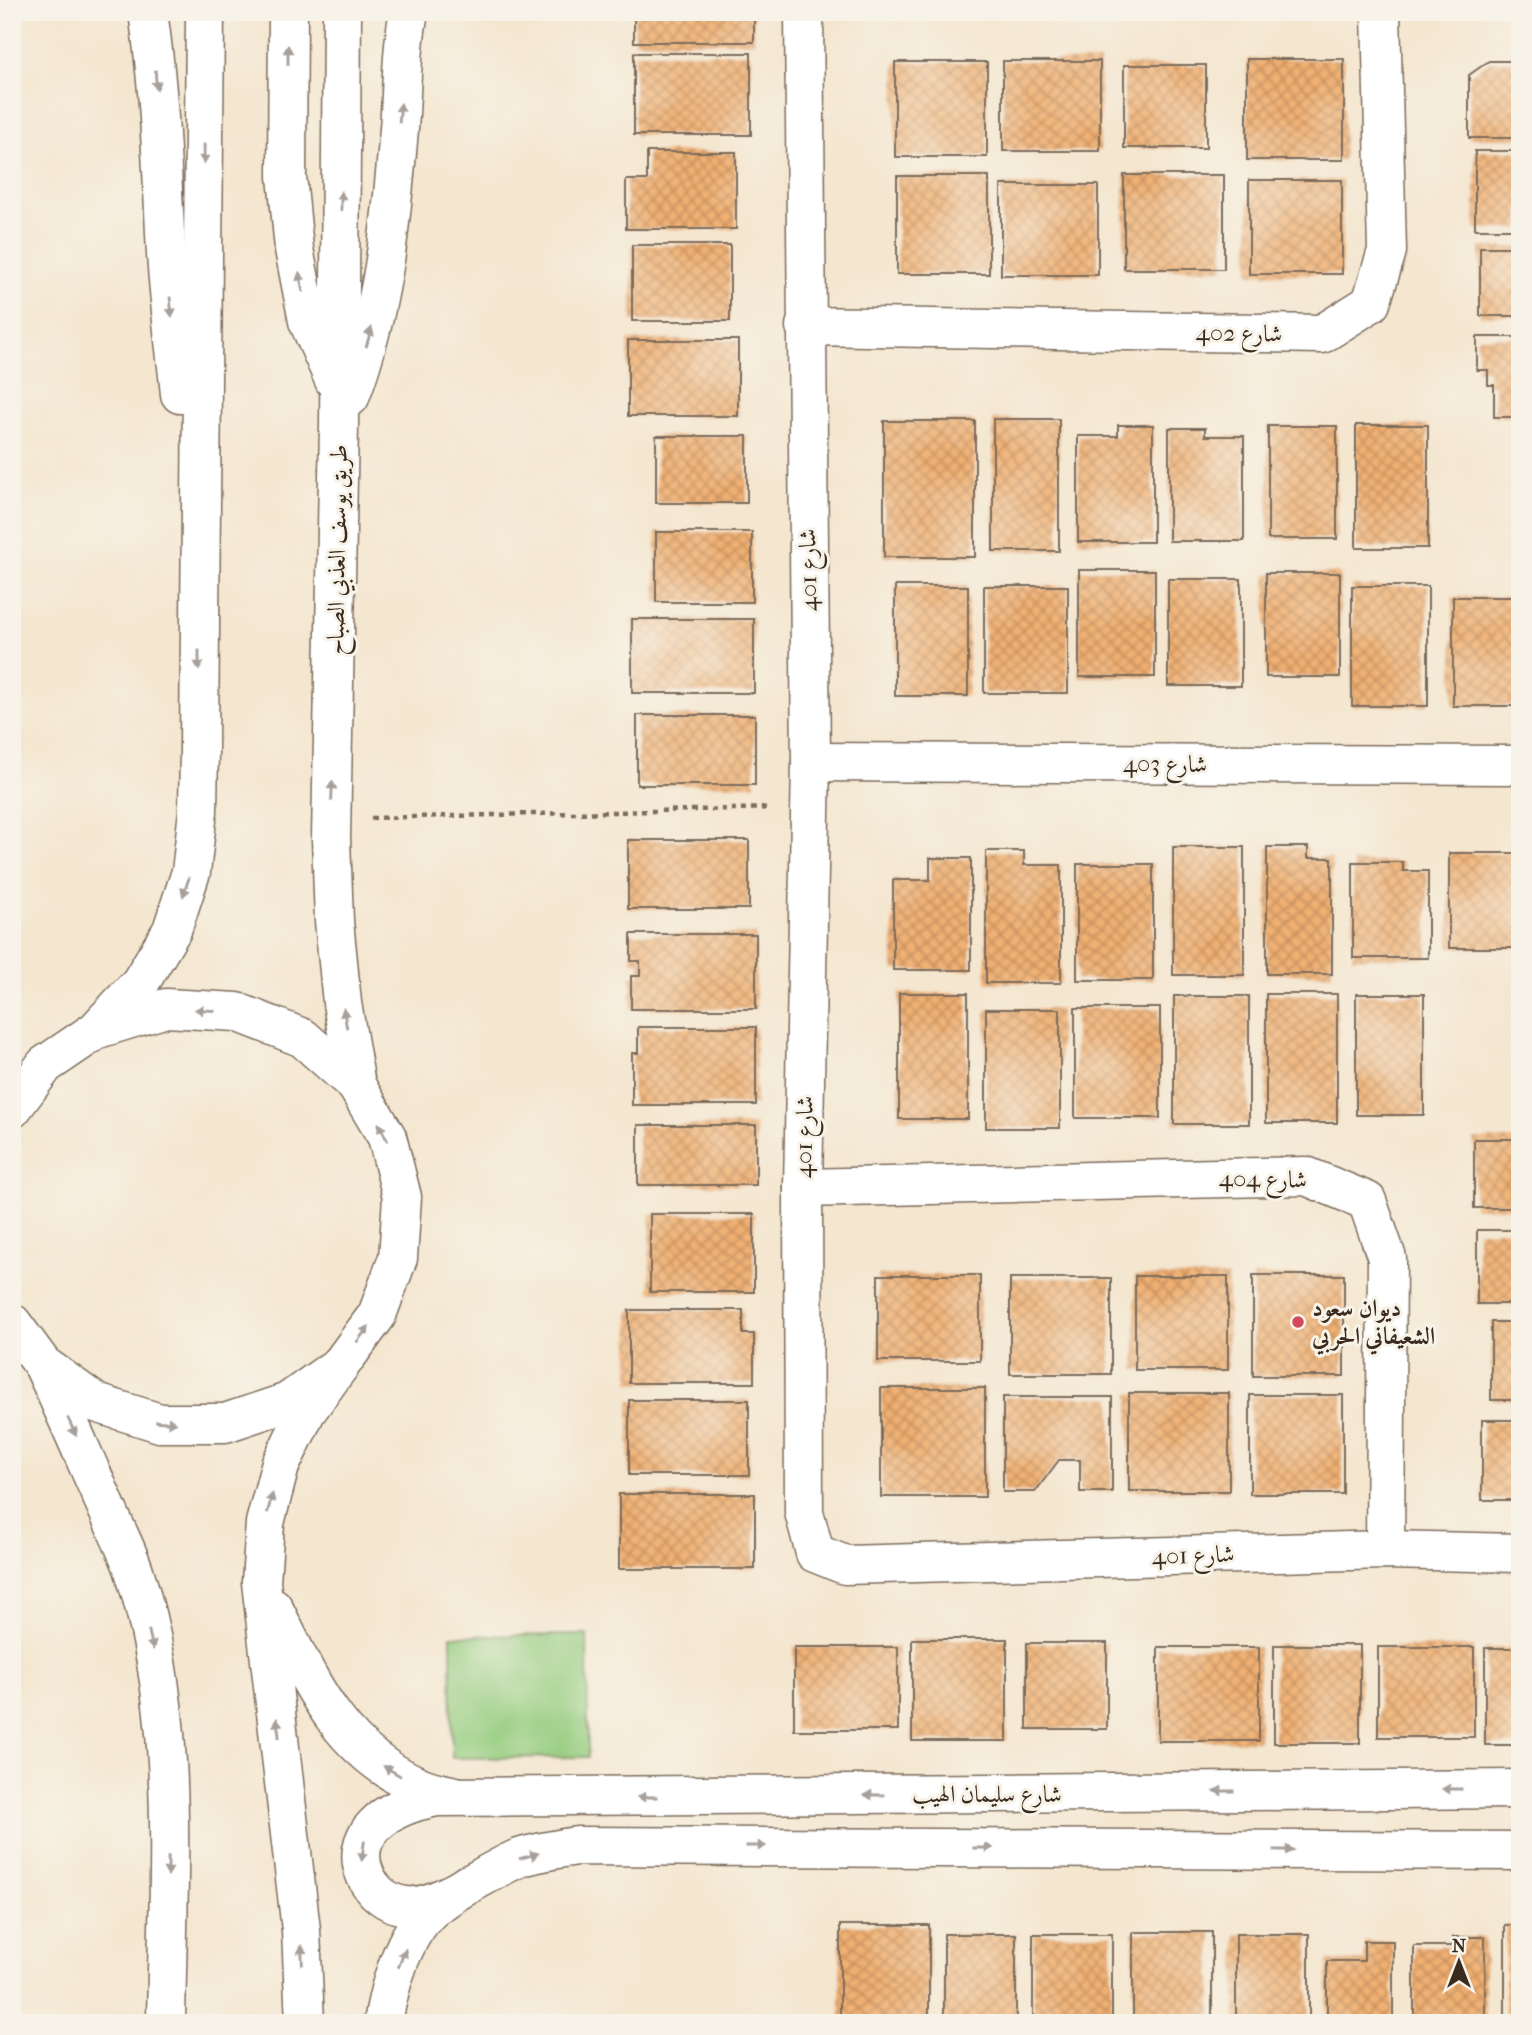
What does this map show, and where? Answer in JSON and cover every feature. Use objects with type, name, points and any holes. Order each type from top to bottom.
[{"type":"main road","points":[[148,12],[154,50],[163,163],[166,256],[199,592]]},
{"type":"main road","points":[[98,1028],[140,983],[172,930],[191,872],[198,811],[205,12]]},
{"type":"main road","points":[[288,12],[287,176],[294,249],[308,321],[339,408]]},
{"type":"main road","name":"طريق يوسف العذبي الصباح","points":[[342,12],[339,408],[331,818],[334,921],[342,1003],[356,1085]]},
{"type":"main road","points":[[339,408],[370,334],[384,275],[390,238],[409,12]]},
{"type":"main road","name":"شارع 401","points":[[804,12],[811,762],[803,1188],[804,1512],[815,1553],[845,1566],[1385,1550],[1520,1553]]},
{"type":"main road","name":"شارع 402","points":[[805,326],[1322,334],[1371,303],[1387,251],[1381,12]]},
{"type":"main road","name":"شارع 403","points":[[811,762],[1520,765]]},
{"type":"main road","points":[[12,1109],[29,1069],[98,1028],[166,1008],[237,1012],[303,1038],[356,1085],[387,1138],[401,1197],[398,1258],[377,1315],[306,1412],[280,1466],[265,1523],[261,1582],[301,1930],[305,2023]]},
{"type":"main road","name":"شارع 404","points":[[803,1188],[1306,1175],[1367,1201],[1387,1258],[1385,1550]]},
{"type":"main road","points":[[12,1323],[43,1365],[76,1435],[135,1573],[153,1651],[165,1725],[169,1807],[166,2023]]},
{"type":"main road","points":[[43,1365],[96,1403],[160,1423],[225,1423],[288,1402],[341,1364]]},
{"type":"main road","points":[[261,1582],[317,1693],[344,1732],[360,1749],[389,1770],[421,1787],[455,1796]]},
{"type":"main road","name":"شارع سليمان الهيب","points":[[455,1796],[1520,1789]]},
{"type":"main road","points":[[455,1796],[418,1801],[386,1816],[373,1826],[361,1852],[365,1878],[373,1889],[394,1903],[407,1906],[424,1905],[520,1858],[577,1846],[1520,1851]]},
{"type":"main road","points":[[383,2023],[401,1960],[417,1926],[431,1910],[468,1884]]},
{"type":"path","points":[[331,818],[810,807]]},
{"type":"green space","points":[[587,1635],[588,1757],[452,1758],[451,1636]]},
{"type":"building","points":[[634,12],[754,12],[754,42],[634,42]]},
{"type":"building","points":[[634,53],[751,53],[751,135],[634,135]]},
{"type":"building","points":[[1247,59],[1344,59],[1344,160],[1247,160]]},
{"type":"building","points":[[1003,61],[1100,61],[1100,151],[1003,151]]},
{"type":"building","points":[[1489,61],[1520,61],[1520,138],[1469,138],[1469,75]]},
{"type":"building","points":[[895,62],[987,62],[987,157],[895,157]]},
{"type":"building","points":[[1124,65],[1206,65],[1206,148],[1124,148]]},
{"type":"building","points":[[1475,151],[1520,151],[1520,229],[1475,229]]},
{"type":"building","points":[[647,152],[736,152],[736,229],[626,229],[626,180],[647,180]]},
{"type":"building","points":[[1124,175],[1224,175],[1224,269],[1124,269]]},
{"type":"building","points":[[897,176],[989,176],[989,274],[897,274]]},
{"type":"building","points":[[1249,180],[1342,180],[1342,274],[1249,274]]},
{"type":"building","points":[[1001,185],[1098,185],[1098,275],[1001,275]]},
{"type":"building","points":[[632,245],[730,245],[730,321],[632,321]]},
{"type":"building","points":[[1480,247],[1520,247],[1520,316],[1480,316]]},
{"type":"building","points":[[1477,337],[1520,337],[1520,417],[1494,417],[1494,385],[1488,385],[1488,370],[1477,370]]},
{"type":"building","points":[[628,340],[738,340],[738,416],[628,416]]},
{"type":"building","points":[[993,419],[1059,419],[1059,551],[993,551]]},
{"type":"building","points":[[884,421],[975,421],[975,557],[884,557]]},
{"type":"building","points":[[1118,425],[1153,425],[1153,542],[1078,542],[1078,436],[1118,436]]},
{"type":"building","points":[[1356,425],[1428,425],[1428,548],[1356,548]]},
{"type":"building","points":[[1268,426],[1337,426],[1337,539],[1268,539]]},
{"type":"building","points":[[1169,428],[1205,428],[1205,436],[1244,436],[1244,541],[1169,541]]},
{"type":"building","points":[[656,436],[747,436],[747,503],[656,503]]},
{"type":"building","points":[[656,532],[752,532],[752,602],[656,602]]},
{"type":"building","points":[[1079,570],[1155,570],[1155,677],[1079,677]]},
{"type":"building","points":[[1266,573],[1340,573],[1340,677],[1266,677]]},
{"type":"building","points":[[1168,579],[1241,579],[1241,686],[1168,686]]},
{"type":"building","points":[[895,586],[968,586],[968,696],[895,696]]},
{"type":"building","points":[[984,586],[1068,586],[1068,693],[984,693]]},
{"type":"building","points":[[1352,586],[1428,586],[1428,706],[1352,706]]},
{"type":"building","points":[[1453,597],[1520,597],[1520,706],[1453,706]]},
{"type":"building","points":[[632,619],[754,619],[754,693],[632,693]]},
{"type":"building","points":[[637,715],[755,715],[755,785],[637,785]]},
{"type":"building","points":[[628,840],[749,840],[749,909],[628,909]]},
{"type":"building","points":[[1173,847],[1244,847],[1244,975],[1173,975]]},
{"type":"building","points":[[1267,847],[1308,847],[1308,858],[1332,858],[1332,974],[1267,974]]},
{"type":"building","points":[[986,851],[1024,851],[1024,865],[1061,865],[1061,983],[986,983]]},
{"type":"building","points":[[1449,853],[1520,853],[1520,948],[1449,948]]},
{"type":"building","points":[[930,858],[971,858],[971,970],[893,970],[893,880],[930,880]]},
{"type":"building","points":[[1353,862],[1403,862],[1403,871],[1428,871],[1428,958],[1353,958]]},
{"type":"building","points":[[1077,864],[1153,864],[1153,980],[1077,980]]},
{"type":"building","points":[[631,934],[756,934],[756,1009],[631,1009],[631,976],[640,976],[640,961],[631,961]]},
{"type":"building","points":[[899,993],[968,993],[968,1119],[899,1119]]},
{"type":"building","points":[[1266,994],[1337,994],[1337,1123],[1266,1123]]},
{"type":"building","points":[[1356,994],[1424,994],[1424,1115],[1356,1115]]},
{"type":"building","points":[[1174,996],[1249,996],[1249,1124],[1174,1124]]},
{"type":"building","points":[[1075,1008],[1160,1008],[1160,1118],[1075,1118]]},
{"type":"building","points":[[986,1009],[1060,1009],[1060,1128],[986,1128]]},
{"type":"building","points":[[638,1027],[756,1027],[756,1105],[632,1105],[632,1053],[638,1053]]},
{"type":"building","points":[[638,1125],[756,1125],[756,1185],[638,1185]]},
{"type":"building","points":[[1474,1139],[1520,1139],[1520,1208],[1474,1208]]},
{"type":"building","points":[[650,1214],[754,1214],[754,1292],[650,1292]]},
{"type":"building","points":[[1477,1230],[1520,1230],[1520,1304],[1477,1304]]},
{"type":"building","points":[[878,1275],[980,1275],[980,1361],[878,1361]]},
{"type":"building","points":[[1253,1275],[1344,1275],[1344,1376],[1253,1376]]},
{"type":"building","points":[[1135,1276],[1228,1276],[1228,1370],[1135,1370]]},
{"type":"building","points":[[1010,1278],[1111,1278],[1111,1374],[1010,1374]]},
{"type":"building","points":[[629,1310],[743,1310],[743,1334],[754,1334],[754,1383],[629,1383]]},
{"type":"building","points":[[1491,1322],[1520,1322],[1520,1400],[1491,1400]]},
{"type":"building","points":[[881,1388],[985,1388],[985,1497],[881,1497]]},
{"type":"building","points":[[1129,1393],[1229,1393],[1229,1491],[1129,1491]]},
{"type":"building","points":[[1250,1395],[1343,1395],[1343,1494],[1250,1494]]},
{"type":"building","points":[[1003,1397],[1112,1397],[1112,1492],[1080,1492],[1080,1460],[1059,1460],[1035,1492],[1003,1492]]},
{"type":"building","points":[[629,1400],[749,1400],[749,1475],[629,1475]]},
{"type":"building","points":[[1482,1420],[1520,1420],[1520,1500],[1482,1500]]},
{"type":"building","points":[[619,1494],[755,1494],[755,1569],[619,1569]]},
{"type":"building","points":[[912,1639],[1007,1639],[1007,1741],[912,1741]]},
{"type":"building","points":[[1027,1643],[1107,1643],[1107,1729],[1027,1729]]},
{"type":"building","points":[[1274,1645],[1360,1645],[1360,1743],[1274,1743]]},
{"type":"building","points":[[794,1647],[898,1647],[898,1730],[794,1730]]},
{"type":"building","points":[[1158,1647],[1259,1647],[1259,1741],[1158,1741]]},
{"type":"building","points":[[1378,1647],[1474,1647],[1474,1737],[1378,1737]]},
{"type":"building","points":[[1485,1648],[1520,1648],[1520,1745],[1485,1745]]},
{"type":"building","points":[[840,1925],[929,1925],[929,2023],[840,2023]]},
{"type":"building","points":[[1505,1925],[1520,1925],[1520,2023],[1505,2023]]},
{"type":"building","points":[[1133,1932],[1212,1932],[1212,2023],[1133,2023]]},
{"type":"building","points":[[944,1934],[1016,1934],[1016,2023],[944,2023]]},
{"type":"building","points":[[1033,1934],[1112,1934],[1112,2023],[1033,2023]]},
{"type":"building","points":[[1236,1934],[1309,1934],[1309,2023],[1236,2023]]},
{"type":"building","points":[[1453,1937],[1485,1937],[1485,2023],[1414,2023],[1414,1946],[1453,1946]]},
{"type":"building","points":[[1364,1941],[1393,1941],[1393,2023],[1327,2023],[1327,1961],[1364,1961]]},
{"type":"place","name":"ديوان سعود الشعيفاني الحربي","points":[[1298,1322]]}]
